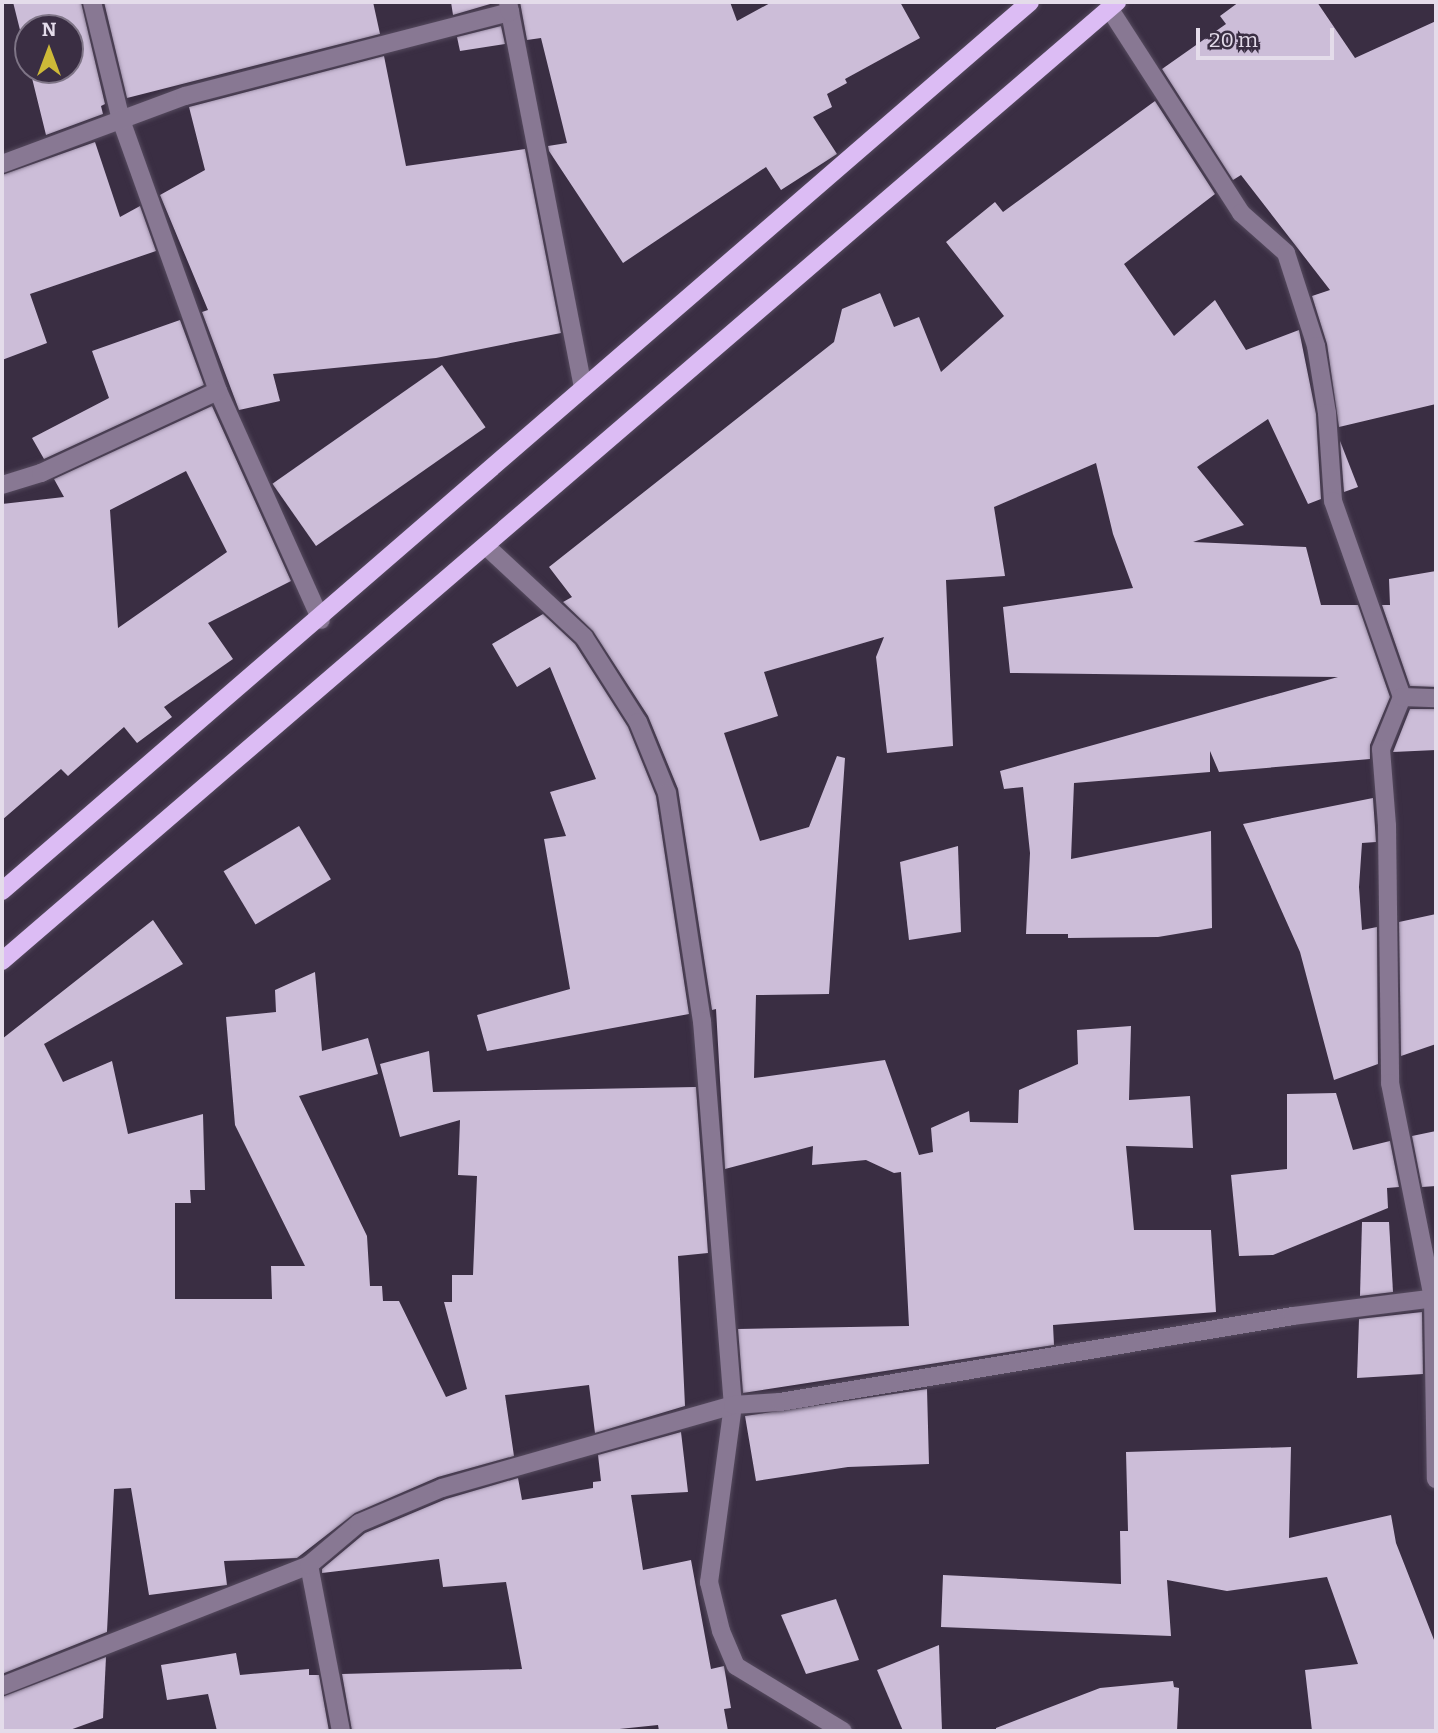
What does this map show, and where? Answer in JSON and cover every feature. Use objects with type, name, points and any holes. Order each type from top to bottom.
[{"type":"main road","points":[[2,891],[321,620],[583,386],[1021,5]]},
{"type":"main road","points":[[2,961],[1113,5]]},
{"type":"street","points":[[92,2],[121,120],[218,391],[321,620]]},
{"type":"street","points":[[1113,5],[1241,214],[1286,253],[1316,346],[1327,413],[1333,502],[1402,696],[1381,749],[1387,826],[1390,1083],[1434,1298],[1436,1479]]},
{"type":"street","points":[[2,164],[185,96],[509,7],[583,386]]},
{"type":"street","points":[[2,485],[41,473],[218,391]]},
{"type":"street","points":[[486,546],[584,637],[638,722],[667,793],[702,1021],[733,1405],[709,1582],[720,1631],[736,1666],[843,1731]]},
{"type":"street","points":[[1402,696],[1436,698]]},
{"type":"street","points":[[2,1686],[309,1565],[359,1523],[442,1488],[733,1405],[780,1402],[1293,1316],[1434,1298]]},
{"type":"street","points":[[309,1565],[341,1731]]},
{"type":"building","points":[[13,2],[81,2],[84,14],[16,14]]},
{"type":"building","points":[[104,2],[373,2],[380,34],[127,98]]},
{"type":"building","points":[[451,2],[497,2],[453,15]]},
{"type":"building","points":[[520,2],[730,2],[737,21],[772,2],[900,2],[920,38],[845,79],[847,83],[827,94],[832,107],[813,117],[837,154],[781,190],[766,167],[623,263],[549,151],[548,146],[567,143],[541,38],[527,40]]},
{"type":"building","points":[[1239,2],[1317,2],[1355,58],[1436,21],[1436,404],[1339,427],[1327,344],[1312,296],[1330,290],[1241,175],[1233,180],[1162,69],[1226,24],[1220,16]]},
{"type":"building","points":[[84,15],[105,104],[101,106],[103,114],[46,135],[33,84],[84,84]]},
{"type":"building","points":[[501,26],[505,44],[460,51],[457,37]]},
{"type":"building","points":[[384,56],[406,166],[525,149],[561,333],[436,358],[273,374],[280,401],[239,410],[202,312],[208,310],[160,195],[205,170],[189,107]]},
{"type":"building","points":[[1155,101],[1215,194],[1124,264],[1174,336],[1215,300],[1246,350],[1299,330],[1316,414],[1321,499],[1308,504],[1268,419],[1197,467],[1244,525],[1193,542],[1306,547],[1321,605],[1358,605],[1390,697],[1370,745],[1370,759],[1219,772],[1210,751],[1210,772],[1074,783],[1071,859],[1211,831],[1212,928],[1158,937],[1068,938],[1068,934],[1026,934],[1030,853],[1023,787],[1004,789],[1000,771],[1338,677],[1010,673],[1003,607],[1133,588],[1113,534],[1096,463],[994,507],[1005,576],[946,580],[953,746],[887,753],[876,657],[884,637],[764,672],[778,716],[724,733],[760,841],[809,827],[837,756],[845,758],[829,994],[756,995],[754,1078],[885,1060],[919,1155],[933,1152],[931,1128],[969,1111],[970,1122],[1018,1123],[1019,1090],[1078,1064],[1077,1030],[1131,1026],[1129,1100],[1190,1096],[1193,1148],[1126,1146],[1134,1230],[1211,1230],[1216,1312],[1053,1325],[1054,1345],[743,1393],[738,1329],[909,1326],[901,1172],[894,1173],[866,1160],[812,1165],[813,1146],[725,1169],[716,1009],[712,1010],[678,789],[648,716],[593,631],[563,602],[572,597],[549,567],[834,342],[842,309],[880,293],[894,327],[919,317],[941,372],[1004,316],[946,242],[995,202],[1003,212]]},
{"type":"building","points":[[95,142],[120,217],[140,206],[156,251],[30,294],[47,343],[2,360],[2,175]]},
{"type":"building","points":[[180,320],[204,385],[44,459],[32,438],[109,398],[92,351]]},
{"type":"building","points":[[442,365],[486,427],[316,546],[272,484]]},
{"type":"building","points":[[212,406],[291,581],[208,623],[233,659],[164,707],[172,717],[137,743],[124,727],[68,776],[61,769],[2,820],[2,504],[64,497],[54,479]],"holes":[[[186,471],[227,552],[118,628],[110,510]]]},
{"type":"building","points":[[1340,441],[1358,487],[1344,492]]},
{"type":"building","points":[[1436,571],[1436,687],[1410,686],[1382,605],[1390,605],[1389,579]]},
{"type":"building","points":[[543,614],[575,644],[628,727],[656,796],[689,1014],[487,1051],[477,1015],[570,989],[544,839],[566,836],[550,792],[596,779],[550,667],[517,687],[492,644]]},
{"type":"building","points":[[1410,709],[1436,709],[1436,750],[1393,752]]},
{"type":"building","points":[[1373,798],[1376,842],[1362,843],[1359,887],[1362,930],[1377,927],[1378,1064],[1334,1080],[1300,952],[1243,824]]},
{"type":"building","points":[[299,826],[331,879],[256,924],[224,871]]},
{"type":"building","points":[[958,846],[961,932],[909,940],[900,862]]},
{"type":"building","points":[[1436,914],[1436,1044],[1401,1056],[1399,922]]},
{"type":"building","points":[[153,920],[183,964],[44,1044],[63,1082],[112,1061],[128,1134],[203,1114],[205,1190],[190,1190],[191,1203],[175,1203],[175,1299],[272,1299],[271,1266],[305,1266],[235,1125],[226,1017],[276,1012],[275,990],[315,972],[322,1051],[368,1038],[378,1074],[299,1096],[367,1236],[370,1286],[382,1286],[383,1301],[399,1301],[446,1397],[467,1389],[444,1302],[452,1302],[452,1275],[473,1275],[477,1176],[458,1175],[460,1120],[400,1137],[380,1064],[429,1051],[433,1092],[696,1087],[708,1253],[678,1256],[685,1406],[595,1433],[589,1385],[505,1395],[514,1456],[438,1477],[355,1513],[297,1558],[224,1561],[227,1585],[149,1595],[131,1488],[114,1489],[107,1632],[2,1674],[2,1039]]},
{"type":"building","points":[[1336,1093],[1353,1150],[1390,1141],[1399,1187],[1387,1188],[1388,1208],[1273,1255],[1239,1256],[1231,1175],[1287,1169],[1287,1094]]},
{"type":"building","points":[[1436,1131],[1436,1186],[1422,1187],[1412,1136]]},
{"type":"building","points":[[1362,1222],[1389,1222],[1393,1292],[1360,1296]]},
{"type":"building","points":[[1422,1312],[1423,1374],[1357,1378],[1359,1319]]},
{"type":"building","points":[[927,1389],[929,1464],[848,1467],[756,1481],[745,1416]]},
{"type":"building","points":[[681,1432],[688,1492],[631,1495],[643,1570],[691,1560],[711,1669],[724,1666],[731,1708],[724,1709],[728,1731],[659,1731],[658,1725],[600,1731],[352,1731],[342,1674],[522,1669],[506,1582],[443,1587],[439,1559],[322,1573],[322,1569],[365,1533],[446,1499],[518,1478],[522,1500],[593,1488],[593,1482],[601,1481],[598,1455]]},
{"type":"building","points":[[1291,1447],[1289,1538],[1391,1515],[1396,1543],[1436,1645],[1436,1731],[1312,1731],[1305,1670],[1358,1664],[1327,1577],[1227,1591],[1167,1580],[1171,1636],[941,1627],[943,1575],[1121,1584],[1120,1531],[1128,1531],[1126,1452]]},
{"type":"building","points":[[836,1599],[859,1660],[806,1674],[781,1615]]},
{"type":"building","points":[[939,1645],[942,1731],[903,1731],[877,1670]]},
{"type":"building","points":[[236,1653],[240,1675],[309,1669],[309,1675],[319,1675],[329,1731],[217,1731],[208,1694],[167,1700],[161,1665]]},
{"type":"building","points":[[106,1657],[103,1718],[67,1731],[2,1731],[2,1697]]},
{"type":"building","points":[[1173,1681],[1174,1687],[1179,1688],[1177,1731],[996,1731],[996,1728],[1100,1688]]}]
